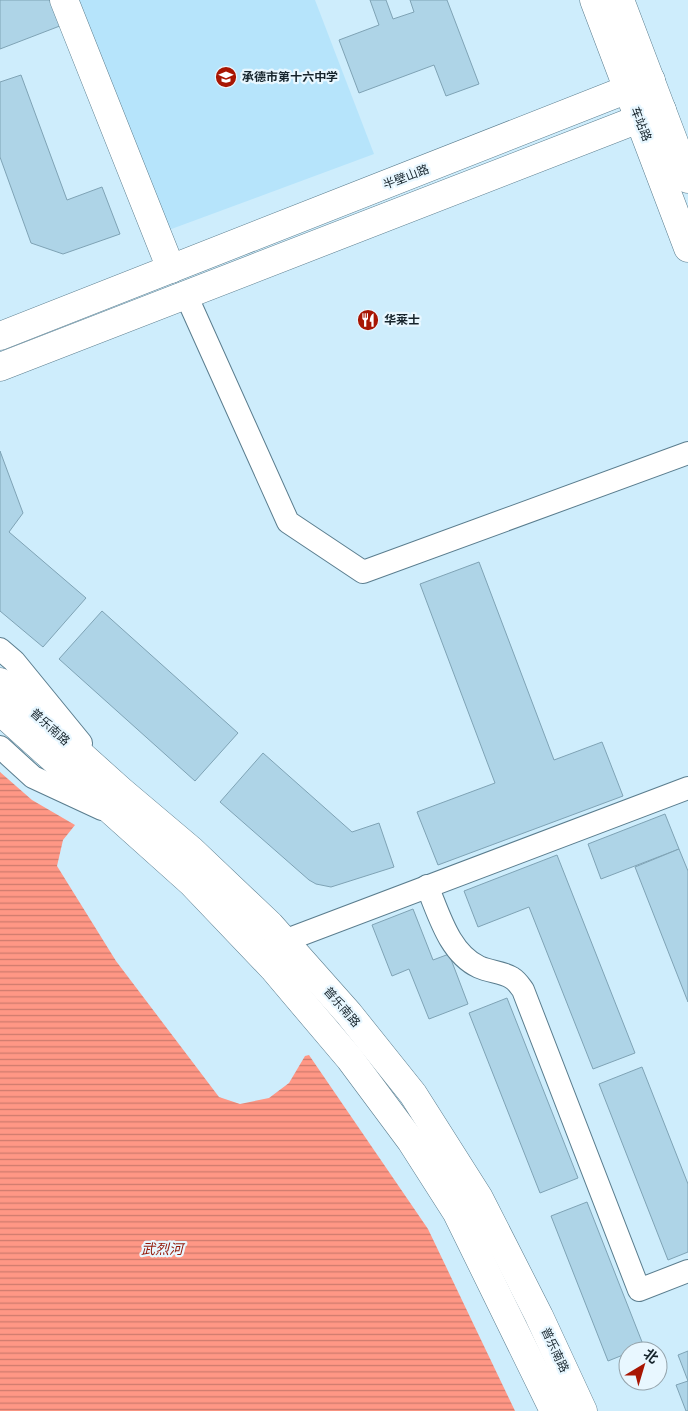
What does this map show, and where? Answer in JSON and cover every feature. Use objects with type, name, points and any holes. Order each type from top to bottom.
[{"type":"main road","points":[[64,0],[166,271]]},
{"type":"main road","name":"车站路","points":[[594,0],[639,84],[651,115],[688,248]]},
{"type":"main road","name":"车站路","points":[[620,0],[639,84]]},
{"type":"main road","name":"半壁山路","points":[[0,336],[639,84]]},
{"type":"main road","points":[[0,367],[651,115]]},
{"type":"main road","name":"车站路","points":[[651,115],[688,179]]},
{"type":"main road","name":"普乐南路","points":[[0,682],[119,803],[273,968],[350,1059],[411,1141],[457,1213],[554,1411]]},
{"type":"main road","name":"普乐南路","points":[[0,710],[119,803],[191,850],[270,925],[348,1014],[413,1094],[479,1198],[539,1316],[583,1411]]},
{"type":"street","points":[[179,297],[288,522],[363,572],[688,453]]},
{"type":"street","points":[[0,649],[14,661],[119,803]]},
{"type":"street","points":[[0,747],[33,777],[119,803]]},
{"type":"street","points":[[284,941],[688,788]]},
{"type":"street","points":[[427,886],[450,939],[462,955],[477,966],[507,975],[523,990],[639,1290],[688,1271]]},
{"type":"shaded area","name":"承德市第十六中学","points":[[79,0],[315,0],[374,154],[166,231]]},
{"type":"water","name":"武烈河","points":[[0,772],[32,800],[75,825],[63,840],[57,866],[116,961],[219,1097],[240,1104],[269,1098],[289,1083],[305,1056],[309,1055],[428,1229],[515,1411],[0,1411]]},
{"type":"building","points":[[0,0],[56,0],[65,24],[0,49]]},
{"type":"building","points":[[370,0],[386,0],[393,19],[414,12],[410,0],[447,0],[479,84],[446,96],[434,65],[359,93],[339,40],[379,25]]},
{"type":"building","points":[[21,75],[67,200],[102,187],[120,234],[63,254],[31,243],[0,157],[0,82]]},
{"type":"building","points":[[0,451],[23,513],[9,532],[86,598],[43,647],[0,611]]},
{"type":"building","points":[[479,562],[554,760],[602,742],[623,796],[438,865],[417,812],[495,783],[420,584]]},
{"type":"building","points":[[102,611],[238,733],[195,781],[59,659]]},
{"type":"building","points":[[263,753],[352,832],[379,823],[394,867],[331,887],[316,884],[309,880],[220,802]]},
{"type":"building","points":[[665,814],[679,849],[601,879],[588,844]]},
{"type":"building","points":[[679,849],[688,871],[688,1002],[635,867]]},
{"type":"building","points":[[557,855],[635,1053],[593,1069],[529,907],[478,927],[464,891]]},
{"type":"building","points":[[413,909],[433,960],[449,954],[468,1004],[429,1019],[409,969],[392,976],[372,925]]},
{"type":"building","points":[[507,998],[578,1178],[540,1193],[469,1013]]},
{"type":"building","points":[[642,1067],[688,1184],[688,1252],[668,1260],[599,1084]]},
{"type":"building","points":[[587,1202],[642,1341],[618,1341],[618,1357],[608,1361],[551,1216]]},
{"type":"building","points":[[688,1351],[688,1381],[678,1355]]},
{"type":"building","points":[[688,1381],[688,1411],[686,1411],[676,1385]]},
{"type":"place","name":"承德市第十六中学","points":[[226,77]]},
{"type":"place","name":"华莱士","points":[[368,320]]}]
